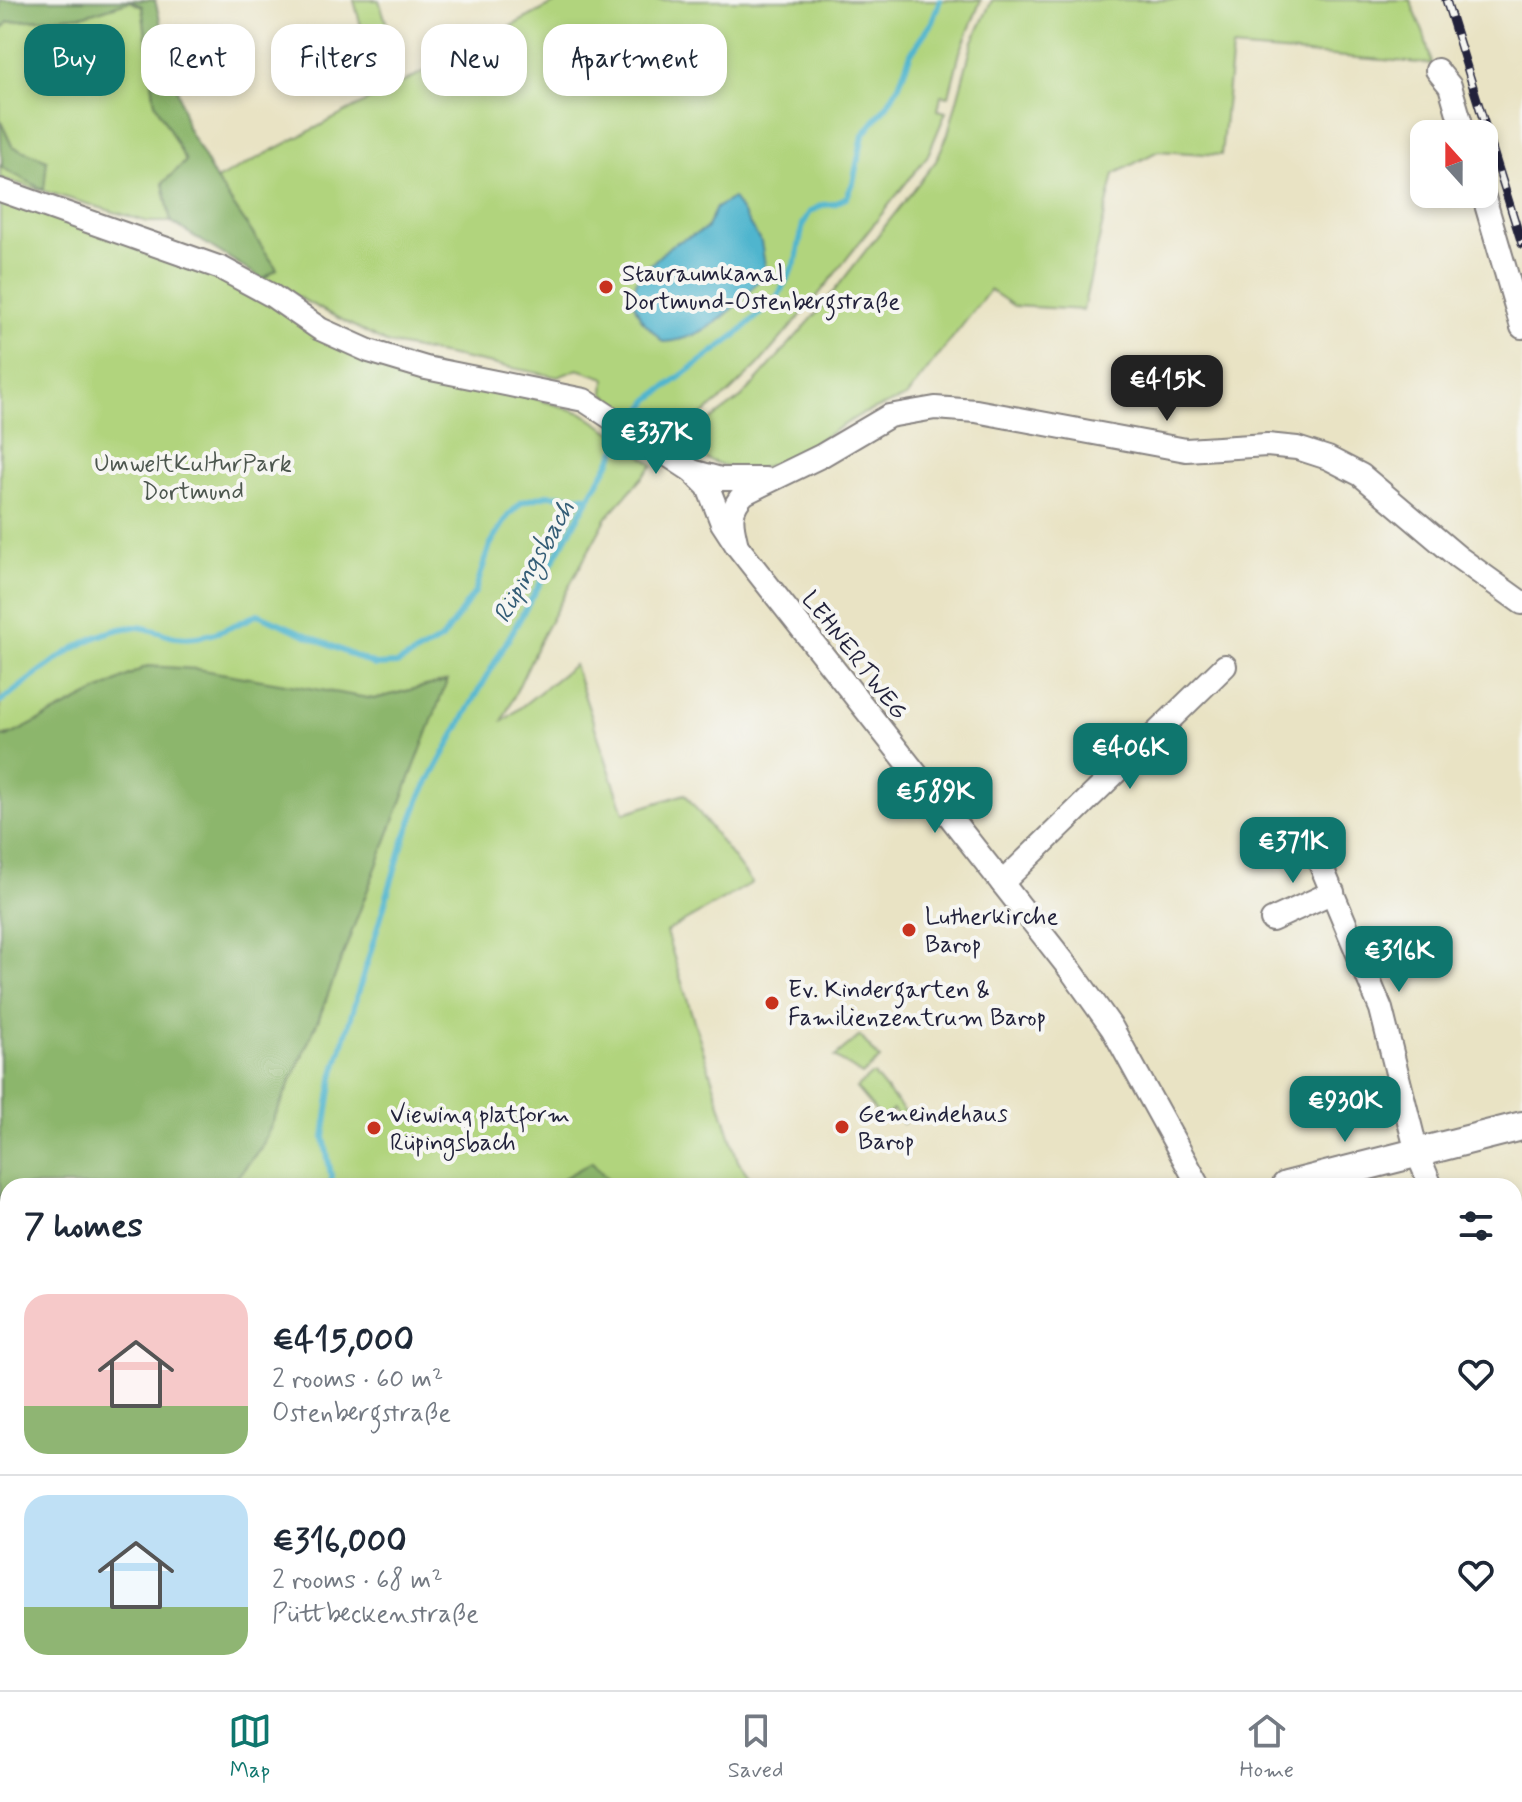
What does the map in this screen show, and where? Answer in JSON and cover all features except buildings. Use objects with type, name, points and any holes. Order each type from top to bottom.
[{"type":"main road","points":[[1318,1178],[1522,1126]]},
{"type":"street","points":[[1437,70],[1450,86],[1460,120]]},
{"type":"street","points":[[0,190],[221,268],[271,295],[320,329],[369,351],[426,368],[584,400],[692,471],[721,479],[778,478]]},
{"type":"street","points":[[1487,208],[1522,327]]},
{"type":"street","points":[[737,546],[731,518],[735,502],[745,493],[821,456],[889,416],[935,408],[976,411],[1186,450],[1267,445],[1297,448],[1328,458],[1361,475],[1458,557],[1522,603]]},
{"type":"street","name":"LEHNERTWEG","points":[[692,471],[708,487],[722,523],[737,546],[1112,1028],[1195,1178]]},
{"type":"street","points":[[1002,883],[1225,666]]},
{"type":"street","points":[[1317,856],[1381,1009],[1417,1153],[1428,1178]]},
{"type":"street","points":[[1272,920],[1333,892]]},
{"type":"green space","points":[[0,0],[155,0],[161,24],[144,24],[142,6],[130,1],[85,15],[8,22],[0,32]]},
{"type":"green space","points":[[354,0],[379,0],[387,24],[360,24]]},
{"type":"green space","points":[[561,0],[981,0],[960,52],[949,96],[941,95],[938,110],[946,112],[928,155],[815,299],[758,365],[701,416],[667,435],[604,394],[605,378],[578,369],[558,377],[386,343],[263,279],[277,269],[216,180],[377,96],[405,96],[405,81],[421,73],[421,96],[527,96],[527,24],[515,24]]},
{"type":"green space","points":[[992,0],[1410,0],[1432,64],[1232,48],[1221,155],[1158,151],[1114,174],[1083,310],[1014,306],[990,290],[906,397],[860,415],[786,460],[757,469],[736,470],[698,456],[679,443],[742,397],[816,314],[936,161],[948,134],[973,41]]},
{"type":"green space","points":[[130,1],[142,7],[144,24],[141,24],[141,96],[154,96],[186,161],[163,183],[171,222],[148,222],[0,178],[0,165],[44,189],[12,146],[0,120],[0,32],[7,22],[85,15]]},
{"type":"green space","points":[[154,96],[179,96],[187,127],[216,180],[277,269],[263,279],[171,222],[163,183],[186,161]]},
{"type":"green space","points":[[0,120],[12,146],[47,160],[44,190],[2,168]]},
{"type":"green space","name":"UmweltKulturPark Dortmund","points":[[0,195],[219,272],[319,331],[582,413],[653,465],[607,517],[542,636],[502,722],[574,665],[624,813],[685,794],[752,883],[666,932],[738,1161],[750,1178],[606,1178],[592,1162],[564,1178],[237,1178],[262,1146],[319,1018],[446,681],[374,699],[340,695],[0,736]]},
{"type":"green space","points":[[147,666],[197,669],[374,699],[447,681],[319,1018],[262,1146],[236,1178],[0,1178],[0,736],[7,737]]},
{"type":"green space","points":[[860,1036],[880,1059],[862,1075],[835,1057]]},
{"type":"green space","points":[[871,1075],[909,1117],[903,1124],[893,1110],[882,1119],[856,1088]]},
{"type":"green space","points":[[592,1162],[606,1178],[564,1178]]},
{"type":"water","points":[[733,198],[761,242],[766,271],[746,296],[722,318],[694,335],[663,342],[641,319],[634,304],[633,294],[638,276],[671,245],[706,229],[716,208]]},
{"type":"waterway","name":"Rüpingsbach","points":[[632,425],[650,399],[735,336],[777,298],[796,261],[803,224],[810,212],[847,197],[863,135],[899,85],[911,53],[932,22],[940,0]]},
{"type":"waterway","name":"Rüpingsbach","points":[[332,1178],[324,1137],[333,1077],[402,846],[420,798],[625,435]]},
{"type":"waterway","points":[[0,702],[63,656],[97,636],[139,627],[176,637],[198,637],[218,632],[258,614],[375,665],[397,664],[442,639],[475,592],[490,545],[508,516],[522,502],[547,495],[589,497]]},
{"type":"railway","points":[[1446,0],[1522,244]]},
{"type":"place","name":"Stauraumkanal Dortmund-Ostenbergstraße","points":[[606,287]]},
{"type":"place","name":"Lutherkirche Barop","points":[[909,930]]},
{"type":"place","name":"Ev. Kindergarten & Familienzentrum Barop","points":[[772,1003]]},
{"type":"place","name":"Gemeindehaus Barop","points":[[842,1127]]},
{"type":"place","name":"Viewing platform Rüpingsbach","points":[[374,1128]]}]
